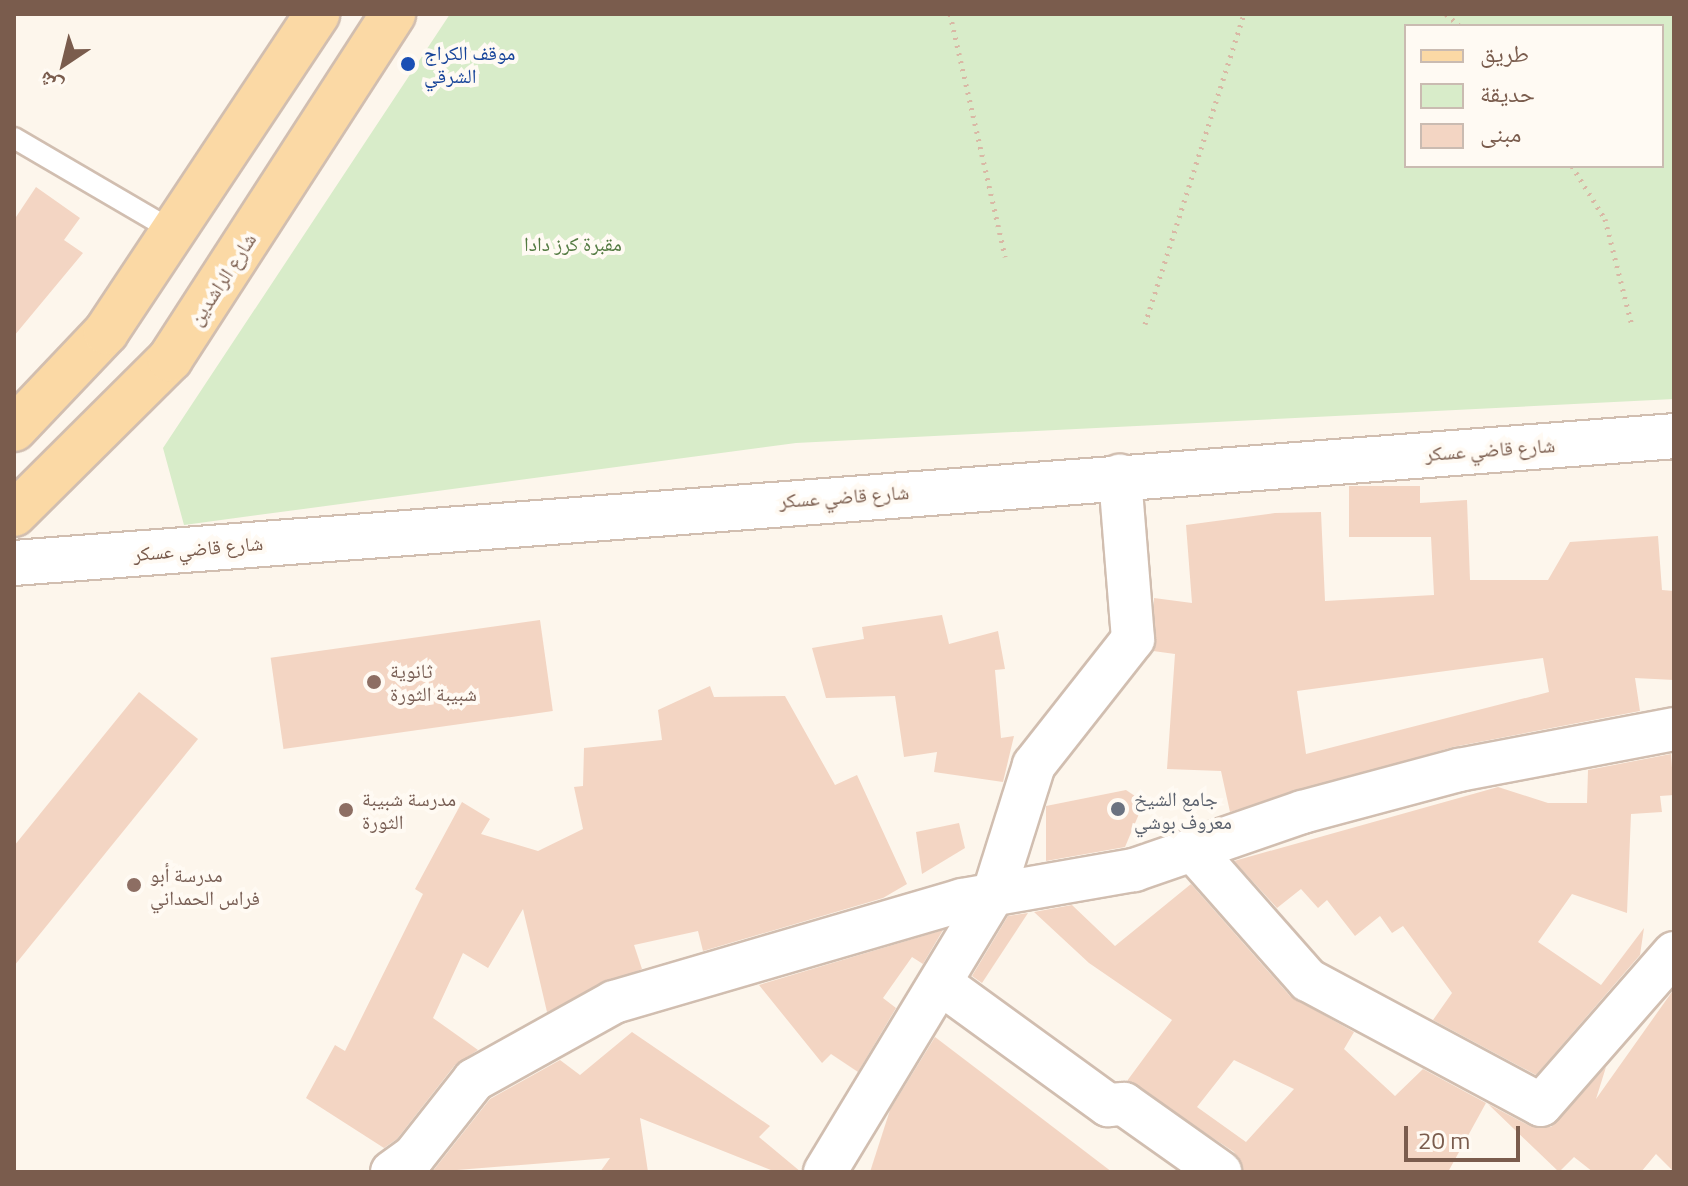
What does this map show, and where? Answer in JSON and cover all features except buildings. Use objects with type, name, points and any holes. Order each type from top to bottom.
[{"type":"main road","points":[[14,429],[106,332],[317,14]]},
{"type":"main road","name":"شارع الراشدين","points":[[14,514],[170,359],[393,14]]},
{"type":"main road","name":"شارع قاضي عسكر","points":[[14,563],[1674,436]]},
{"type":"street","points":[[825,1172],[993,895],[1034,765],[1133,639],[1120,476]]},
{"type":"street","points":[[392,1172],[414,1156],[474,1080],[614,1002],[993,895],[1134,870],[1459,770],[1674,729]]},
{"type":"street","points":[[1193,850],[1308,980],[1541,1105],[1674,953]]},
{"type":"street","points":[[940,983],[1108,1105],[1124,1104],[1220,1172]]},
{"type":"lane","points":[[14,138],[173,231]]},
{"type":"path","points":[[950,14],[1005,257]]},
{"type":"path","points":[[1145,324],[1244,14]]},
{"type":"path","points":[[1573,168],[1605,219],[1632,326]]},
{"type":"green space","name":"مقبرة كرز دادا","points":[[450,14],[1674,14],[1674,399],[796,443],[184,525],[163,448]]},
{"type":"place","name":"موقف الكراج الشرقي","points":[[408,64]]},
{"type":"place","name":"ثانوية شبيبة الثورة","points":[[374,682]]},
{"type":"place","name":"جامع الشيخ معروف بوشي","points":[[1118,809]]},
{"type":"place","name":"مدرسة شبيبة الثورة","points":[[346,810]]},
{"type":"place","name":"مدرسة أبو فراس الحمداني","points":[[134,885]]}]
